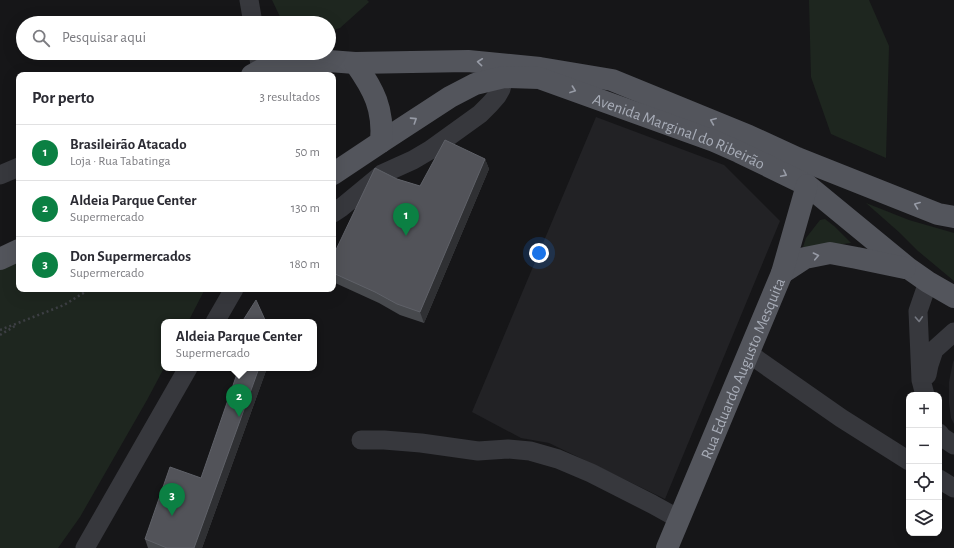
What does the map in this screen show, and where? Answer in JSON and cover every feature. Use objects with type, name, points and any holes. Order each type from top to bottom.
[{"type":"main road","name":"Avenida Marginal do Ribeirão","points":[[257,66],[330,61],[355,63],[468,61],[540,68],[612,80],[749,136],[797,158],[938,214],[954,217]]},
{"type":"main road","points":[[355,63],[373,90],[378,103],[381,114],[381,142]]},
{"type":"main road","name":"Avenida Marginal do Ribeirão","points":[[336,172],[381,142],[475,84],[504,77],[539,78],[714,141],[807,186],[908,268],[954,297]]},
{"type":"main road","name":"Rua Eduardo Augusto Mesquita","points":[[667,548],[782,273],[807,186]]},
{"type":"main road","points":[[0,259],[16,251]]},
{"type":"main road","points":[[782,273],[805,258],[830,253],[908,268]]},
{"type":"street","points":[[249,0],[252,16]]},
{"type":"street","points":[[336,211],[382,174],[413,160],[430,150],[480,114],[497,96],[504,77]]},
{"type":"street","points":[[0,175],[16,168]]},
{"type":"street","points":[[924,392],[921,380],[918,311],[928,282]]},
{"type":"street","points":[[217,319],[232,292]]},
{"type":"street","points":[[925,392],[929,365],[934,350],[954,332]]},
{"type":"street","points":[[748,353],[841,418],[906,459]]},
{"type":"street","points":[[85,548],[186,371]]},
{"type":"street","points":[[942,437],[954,445]]},
{"type":"street","points":[[361,440],[421,443],[478,450],[508,449],[530,451],[558,459],[591,473],[679,519]]},
{"type":"street","points":[[942,481],[954,488]]},
{"type":"path","points":[[0,330],[64,305],[85,292]]},
{"type":"path","points":[[0,335],[23,321]]},
{"type":"shaded area","points":[[272,0],[367,0],[369,2],[340,28],[336,29],[336,16],[280,16]]},
{"type":"shaded area","points":[[809,0],[869,0],[889,46],[886,158],[831,134],[811,77]]},
{"type":"shaded area","points":[[596,117],[724,165],[780,221],[665,499],[549,443],[521,438],[472,412]]},
{"type":"shaded area","points":[[866,203],[909,220],[954,233],[954,281],[918,251]]},
{"type":"shaded area","points":[[825,219],[851,243],[811,248],[801,253],[806,238],[820,220]]},
{"type":"shaded area","points":[[16,260],[16,292],[203,292],[190,319],[161,319],[161,371],[162,371],[80,517],[58,548],[0,548],[0,268]]},
{"type":"shaded area","points":[[954,360],[954,424],[951,418],[949,403],[949,382]]},
{"type":"building","points":[[445,140],[485,159],[420,312],[397,304],[336,274],[336,250],[375,168],[397,179],[420,186]]},
{"type":"building","points":[[256,300],[265,319],[244,319]]},
{"type":"building","points":[[238,371],[258,371],[194,548],[167,548],[145,539],[170,467],[201,478]]},
{"type":"place","name":"Brasileirão Atacado","points":[[406,236]]},
{"type":"place","name":"Aldeia Parque Center","points":[[239,417]]},
{"type":"place","name":"Don Supermercados","points":[[172,516]]}]
